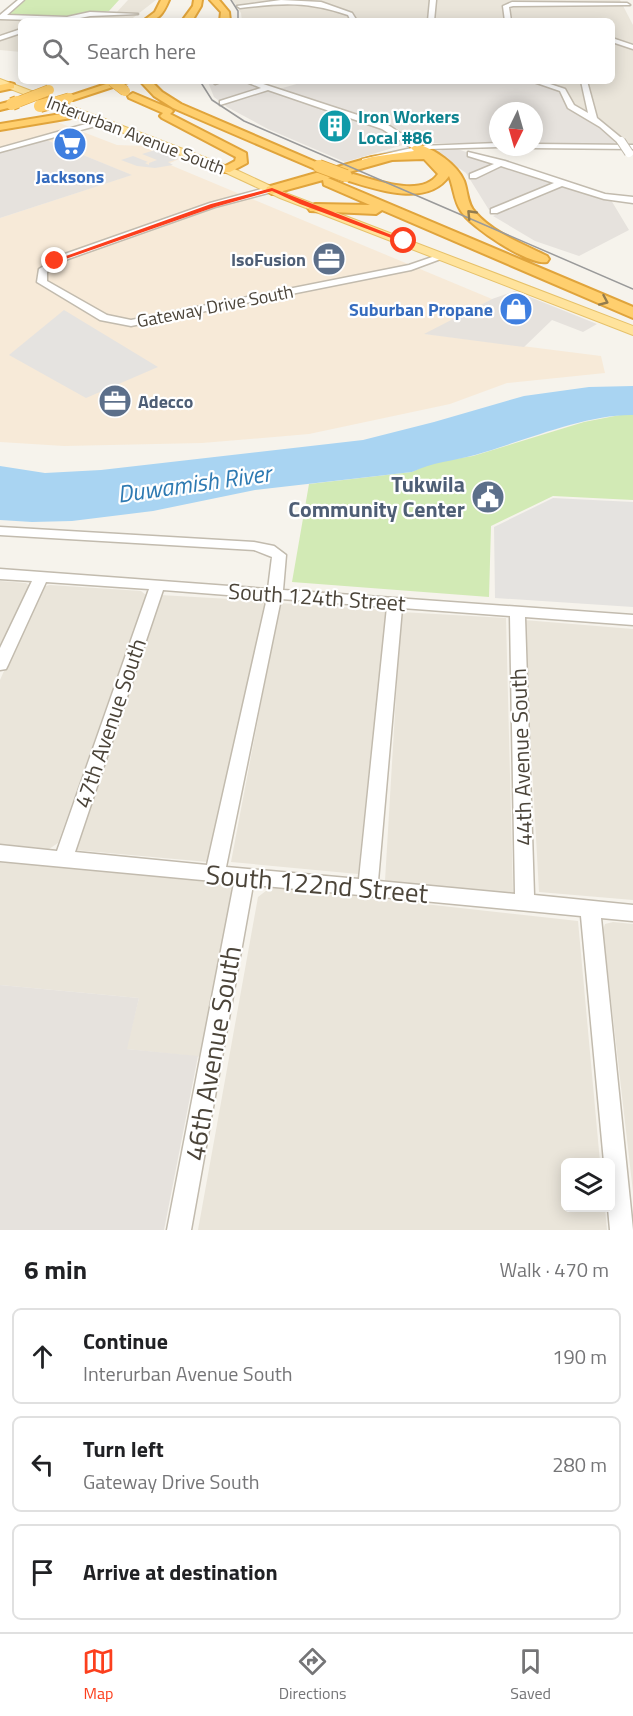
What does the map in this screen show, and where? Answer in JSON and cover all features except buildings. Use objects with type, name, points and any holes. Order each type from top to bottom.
[{"type":"highway","points":[[190,18],[198,6],[198,0]]},
{"type":"highway","points":[[197,18],[202,12],[203,0]]},
{"type":"highway","points":[[214,0],[219,18]]},
{"type":"highway","points":[[214,0],[225,12],[225,18]]},
{"type":"highway","points":[[152,18],[172,1]]},
{"type":"highway","points":[[0,107],[81,84]]},
{"type":"highway","points":[[147,84],[171,103],[319,166],[339,178],[537,271],[633,313]]},
{"type":"highway","points":[[172,87],[174,92],[191,105],[240,133]]},
{"type":"highway","points":[[128,89],[242,156],[240,163],[226,170]]},
{"type":"highway","points":[[0,114],[34,105],[58,92],[128,89],[304,171],[384,188],[408,189],[428,187],[438,183],[444,174],[422,152]]},
{"type":"highway","points":[[0,127],[80,114]]},
{"type":"highway","points":[[272,190],[296,186],[402,153],[422,152],[451,171],[456,178],[461,201],[477,221],[506,240],[576,275]]},
{"type":"highway","points":[[339,178],[633,300]]},
{"type":"highway","points":[[315,208],[333,210],[351,206],[374,210],[537,271]]},
{"type":"main road","name":"Interurban Avenue South","points":[[3,86],[226,170],[315,208],[633,331]]},
{"type":"main road","name":"Interurban Avenue South","points":[[272,190],[290,192],[403,237],[404,241]]},
{"type":"street","points":[[1,17],[21,0]]},
{"type":"street","points":[[240,6],[286,0],[328,5],[350,14],[352,18]]},
{"type":"street","points":[[431,18],[433,0]]},
{"type":"street","points":[[508,18],[506,6],[508,4],[628,5]]},
{"type":"street","points":[[111,13],[117,6]]},
{"type":"street","points":[[65,18],[111,13],[135,14],[129,18]]},
{"type":"street","points":[[1,17],[18,18]]},
{"type":"street","points":[[0,38],[18,33]]},
{"type":"street","points":[[615,41],[633,47]]},
{"type":"street","points":[[615,50],[633,52]]},
{"type":"street","points":[[256,84],[385,127],[422,152],[450,145],[489,145]]},
{"type":"street","points":[[544,84],[563,90],[571,106],[593,118],[632,153]]},
{"type":"street","points":[[585,84],[593,118]]},
{"type":"street","points":[[223,103],[267,88]]},
{"type":"street","points":[[0,150],[100,122]]},
{"type":"street","points":[[472,176],[502,164],[534,157],[632,153]]},
{"type":"street","points":[[471,154],[502,164]]},
{"type":"street","points":[[534,157],[561,183],[610,198],[633,200]]},
{"type":"street","points":[[494,211],[561,183]]},
{"type":"street","name":"Gateway Drive South","points":[[272,190],[213,205],[65,257],[42,271],[42,282],[104,318],[131,323],[411,267],[441,257]]},
{"type":"street","points":[[0,531],[254,546],[275,551],[280,561],[275,594],[215,873]]},
{"type":"street","name":"South 124th Street","points":[[0,574],[633,620]]},
{"type":"street","points":[[0,665],[41,577]]},
{"type":"street","name":"47th Avenue South","points":[[63,859],[157,586]]},
{"type":"street","points":[[368,887],[395,602]]},
{"type":"street","name":"44th Avenue South","points":[[517,611],[525,903]]},
{"type":"street","name":"South 122nd Street","points":[[0,854],[633,913]]},
{"type":"street","name":"46th Avenue South","points":[[179,1230],[245,876]]},
{"type":"street","points":[[590,909],[622,1230]]},
{"type":"shaded area","points":[[128,0],[156,0],[133,18],[77,18],[116,13]]},
{"type":"shaded area","points":[[232,0],[280,0],[320,4],[348,14],[351,18],[242,18],[241,13]]},
{"type":"shaded area","points":[[287,0],[620,0],[633,25],[633,145],[630,145],[609,126],[579,109],[572,103],[569,93],[565,90],[546,84],[615,84],[615,18],[354,18],[352,14],[330,5]]},
{"type":"shaded area","points":[[0,18],[18,18],[18,52],[0,50],[0,39],[6,37],[0,34]]},
{"type":"shaded area","points":[[209,84],[252,84],[366,123],[387,132],[403,145],[345,162],[268,129],[227,107],[214,97]]},
{"type":"shaded area","points":[[296,84],[539,84],[561,91],[566,103],[603,129],[618,146],[543,144],[543,102],[489,102],[489,143],[414,143],[398,129],[279,89]]},
{"type":"shaded area","points":[[57,122],[117,145],[144,146],[179,159],[168,164],[492,299],[426,334],[601,356],[605,373],[507,383],[450,404],[309,434],[202,443],[64,446],[0,442],[0,218],[131,175],[40,137],[0,147],[0,132]]},
{"type":"shaded area","points":[[44,139],[132,175],[0,218],[0,151]]},
{"type":"shaded area","points":[[452,147],[554,183],[489,210],[466,173],[436,152]]},
{"type":"shaded area","points":[[155,150],[178,159],[168,162],[173,165],[155,168],[137,166],[121,160],[133,156],[148,162],[145,163],[149,165],[157,160],[142,154]]},
{"type":"shaded area","points":[[563,185],[611,200],[629,230],[579,256],[535,241],[493,216]]},
{"type":"shaded area","name":"Suburban Propane","points":[[515,291],[597,324],[583,332],[552,320],[524,347],[424,334],[492,299]]},
{"type":"shaded area","points":[[64,310],[158,367],[86,398],[9,355]]},
{"type":"shaded area","points":[[553,498],[633,502],[633,607],[495,598],[494,527]]},
{"type":"shaded area","points":[[0,581],[26,583],[30,586],[0,649]]},
{"type":"shaded area","points":[[50,585],[141,591],[146,595],[58,843],[49,849],[0,844],[0,680],[41,587]]},
{"type":"shaded area","points":[[160,595],[266,601],[208,862],[75,850]]},
{"type":"shaded area","points":[[280,603],[386,610],[358,874],[231,862]]},
{"type":"shaded area","points":[[401,612],[506,618],[513,893],[385,881]]},
{"type":"shaded area","points":[[524,620],[633,629],[633,900],[539,892]]},
{"type":"shaded area","points":[[0,862],[235,882],[202,1057],[126,1049],[139,998],[0,985]]},
{"type":"shaded area","points":[[271,887],[578,921],[600,1158],[561,1158],[561,1212],[605,1212],[607,1230],[198,1230],[258,897]]},
{"type":"shaded area","points":[[613,922],[633,924],[633,1192],[603,930],[605,924]]},
{"type":"shaded area","points":[[0,985],[139,998],[127,1049],[198,1056],[164,1230],[0,1230]]},
{"type":"green space","points":[[24,0],[119,0],[109,11],[64,18],[6,16]]},
{"type":"green space","points":[[620,415],[633,415],[633,500],[553,496],[491,526],[489,597],[292,582],[309,484],[412,472],[430,463],[473,456],[584,422]]},
{"type":"water","name":"Duwamish River","points":[[633,386],[633,415],[574,424],[412,472],[255,490],[153,511],[72,521],[0,520],[0,466],[45,473],[101,470],[363,440],[524,396],[589,387]]},
{"type":"tram line","points":[[231,0],[238,11],[238,18]]},
{"type":"tram line","points":[[202,84],[212,100],[244,121],[633,289]]},
{"type":"place","name":"Iron Workers Local #86","points":[[335,126]]},
{"type":"place","name":"Jacksons","points":[[70,144]]},
{"type":"place","name":"IsoFusion","points":[[329,259]]},
{"type":"place","name":"Suburban Propane","points":[[516,309]]},
{"type":"place","name":"Adecco","points":[[115,401]]},
{"type":"place","name":"Tukwila Community Center","points":[[488,497]]},
{"type":"route","points":[[55,261],[213,205],[242,200],[272,190],[404,241]]}]
